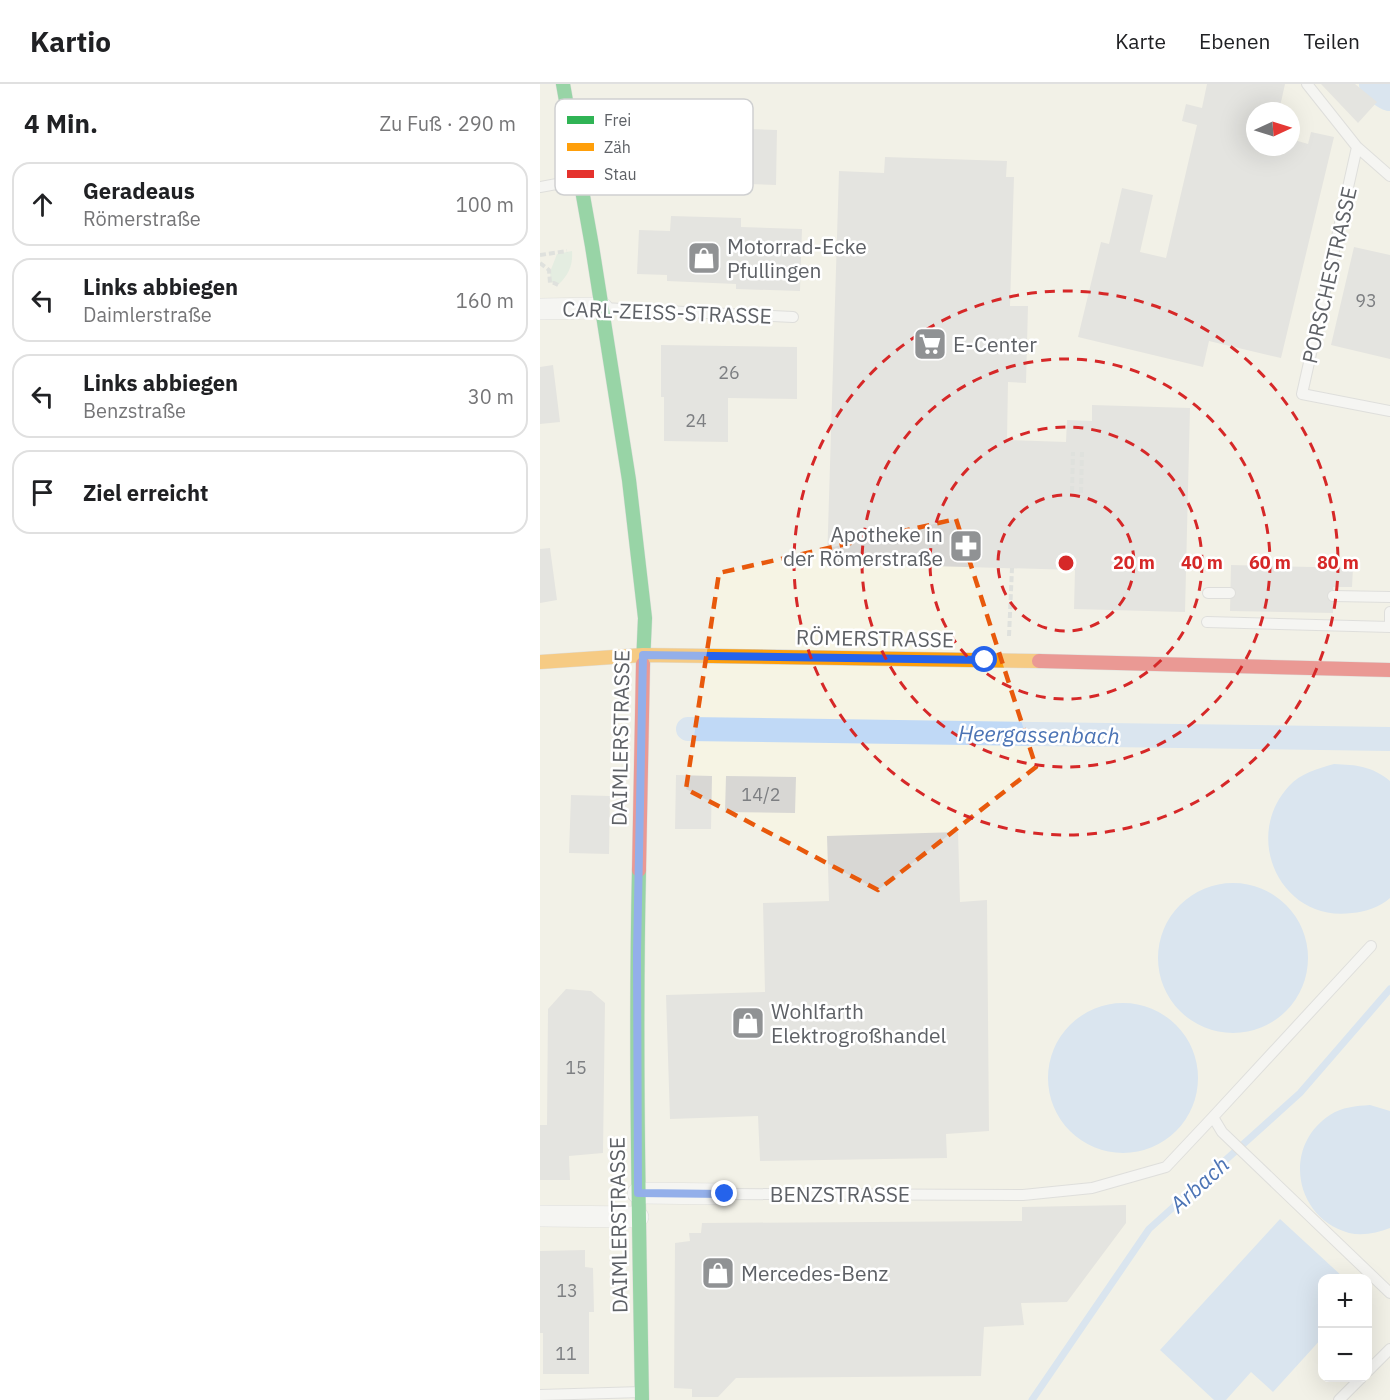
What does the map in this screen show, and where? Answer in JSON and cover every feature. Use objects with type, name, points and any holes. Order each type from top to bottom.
[{"type":"street","name":"DAIMLERSTRASSE","points":[[583,195],[629,480],[645,618],[637,953],[638,1217],[642,1396]]},
{"type":"street","name":"CARL-ZEISS-STRASSE","points":[[540,309],[602,308]]},
{"type":"street","name":"RÖMERSTRASSE","points":[[540,662],[643,655],[1008,660],[1390,670]]},
{"type":"street","name":"BENZSTRASSE","points":[[638,1193],[725,1194]]},
{"type":"street","points":[[540,1216],[638,1217]]},
{"type":"lane","points":[[1307,84],[1357,147],[1390,176]]},
{"type":"lane","name":"PORSCHESTRASSE","points":[[1357,147],[1302,394],[1390,411]]},
{"type":"lane","points":[[540,187],[555,184]]},
{"type":"lane","name":"CARL-ZEISS-STRASSE","points":[[602,308],[794,317]]},
{"type":"lane","points":[[1208,593],[1230,593]]},
{"type":"lane","points":[[1333,596],[1390,597]]},
{"type":"lane","points":[[1207,622],[1390,627],[1390,612]]},
{"type":"lane","name":"BENZSTRASSE","points":[[725,1194],[1023,1195],[1092,1188],[1166,1167],[1371,946]]},
{"type":"lane","points":[[1213,1118],[1222,1132],[1390,1293]]},
{"type":"lane","points":[[1372,1367],[1390,1349]]},
{"type":"lane","points":[[1339,1400],[1356,1382]]},
{"type":"lane","points":[[540,1395],[642,1396]]},
{"type":"path","points":[[540,263],[549,270],[550,283],[560,286]]},
{"type":"path","points":[[1072,492],[1073,452]]},
{"type":"path","points":[[1081,493],[1082,452]]},
{"type":"path","points":[[1010,628],[1012,568]]},
{"type":"highlighted area","points":[[956,519],[1036,767],[878,890],[686,789],[719,573]]},
{"type":"shaded area","points":[[540,84],[1368,84],[1390,103],[1390,1400],[540,1400]]},
{"type":"green space","points":[[572,251],[570,269],[565,277],[559,284],[551,282],[550,272],[557,254]]},
{"type":"water","points":[[1334,764],[1364,767],[1390,781],[1390,898],[1367,910],[1352,913],[1327,913],[1306,905],[1289,891],[1276,873],[1269,852],[1269,829],[1275,807],[1289,786],[1304,775]]},
{"type":"water","points":[[1233,883],[1248,884],[1262,889],[1286,905],[1302,929],[1307,943],[1307,973],[1302,987],[1286,1011],[1262,1027],[1248,1032],[1233,1033],[1218,1032],[1204,1027],[1180,1011],[1164,987],[1159,973],[1158,958],[1159,943],[1164,929],[1180,905],[1204,889],[1218,884]]},
{"type":"water","points":[[1123,1003],[1138,1004],[1152,1009],[1176,1025],[1192,1049],[1197,1063],[1197,1093],[1192,1107],[1176,1131],[1152,1147],[1138,1152],[1123,1153],[1108,1152],[1094,1147],[1070,1131],[1054,1107],[1049,1093],[1048,1078],[1049,1063],[1054,1049],[1070,1025],[1094,1009],[1108,1004]]},
{"type":"water","points":[[1370,1105],[1390,1111],[1390,1228],[1370,1234],[1354,1234],[1330,1225],[1316,1213],[1306,1197],[1301,1180],[1300,1162],[1305,1144],[1315,1128],[1330,1115],[1354,1106]]},
{"type":"water","points":[[1280,1219],[1340,1274],[1318,1274],[1318,1342],[1273,1392],[1251,1372],[1226,1400],[1214,1400],[1160,1350]]},
{"type":"building","points":[[1207,84],[1285,84],[1281,102],[1246,102],[1246,156],[1300,156],[1300,142],[1308,144],[1311,132],[1334,137],[1281,358],[1209,341],[1203,367],[1078,337],[1101,242],[1109,244],[1122,188],[1153,195],[1140,252],[1166,258],[1197,125],[1182,121],[1186,104],[1202,108]]},
{"type":"building","points":[[1321,84],[1355,84],[1377,102],[1358,123]]},
{"type":"building","points":[[753,129],[777,130],[776,185],[753,184]]},
{"type":"building","name":"E-Center","points":[[885,157],[1007,161],[1006,177],[1014,177],[1010,306],[1028,306],[1026,383],[1008,382],[1007,440],[1066,442],[1067,420],[1092,421],[1092,405],[1190,408],[1185,612],[1074,609],[1075,570],[827,563],[839,171],[884,173]]},
{"type":"building","points":[[671,216],[741,218],[741,227],[802,229],[800,291],[736,289],[736,284],[667,281],[667,275],[637,274],[639,230],[670,231]]},
{"type":"building","points":[[1354,247],[1390,255],[1390,359],[1331,345]]},
{"type":"building","points":[[661,345],[797,347],[797,399],[728,398],[728,442],[664,441]]},
{"type":"building","points":[[553,365],[560,422],[540,424],[540,367]]},
{"type":"building","points":[[550,548],[557,600],[540,603],[540,549]]},
{"type":"building","points":[[1231,565],[1353,568],[1352,587],[1333,587],[1333,613],[1230,611]]},
{"type":"building","points":[[676,775],[712,776],[711,829],[675,829]]},
{"type":"building","points":[[726,776],[796,777],[795,813],[725,812]]},
{"type":"building","points":[[571,795],[610,796],[609,854],[569,853]]},
{"type":"building","points":[[958,832],[960,902],[987,900],[989,1131],[946,1134],[947,1158],[760,1161],[758,1116],[670,1119],[666,995],[765,992],[763,903],[829,901],[827,836]]},
{"type":"building","points":[[566,989],[591,991],[605,1003],[603,1153],[569,1156],[570,1180],[540,1180],[540,1125],[547,1125],[548,1009]]},
{"type":"building","points":[[1126,1205],[1126,1223],[1067,1302],[1021,1303],[1024,1325],[984,1327],[981,1376],[736,1378],[718,1397],[692,1397],[692,1389],[674,1388],[675,1243],[690,1241],[689,1233],[701,1233],[702,1223],[1022,1221],[1022,1207]]},
{"type":"building","points":[[585,1250],[585,1267],[593,1268],[594,1312],[589,1312],[589,1374],[543,1374],[543,1333],[540,1333],[540,1251]]},
{"type":"waterway","points":[[1379,84],[1390,91]]},
{"type":"waterway","name":"Heergassenbach","points":[[688,729],[1390,739]]},
{"type":"waterway","name":"Arbach","points":[[1032,1400],[1149,1229],[1300,1093],[1390,989]]},
{"type":"traffic: fast","points":[[563,84],[566,99]]},
{"type":"traffic: fast","points":[[583,195],[629,480],[645,618],[643,664]]},
{"type":"traffic: fast","points":[[639,870],[637,1068],[642,1400]]},
{"type":"traffic: slow","points":[[540,662],[643,655],[1039,661]]},
{"type":"traffic: jam","points":[[1039,661],[1390,670]]},
{"type":"traffic: jam","points":[[639,870],[643,664]]},
{"type":"place","name":"Motorrad-Ecke Pfullingen","points":[[704,258]]},
{"type":"place","name":"E-Center","points":[[930,344]]},
{"type":"place","name":"Apotheke in der Römerstraße","points":[[966,546]]},
{"type":"place","name":"Wohlfarth Elektrogroßhandel","points":[[748,1023]]},
{"type":"place","name":"Mercedes-Benz","points":[[718,1273]]},
{"type":"route","points":[[725,1194],[638,1193],[637,953],[643,655],[985,660]]}]
